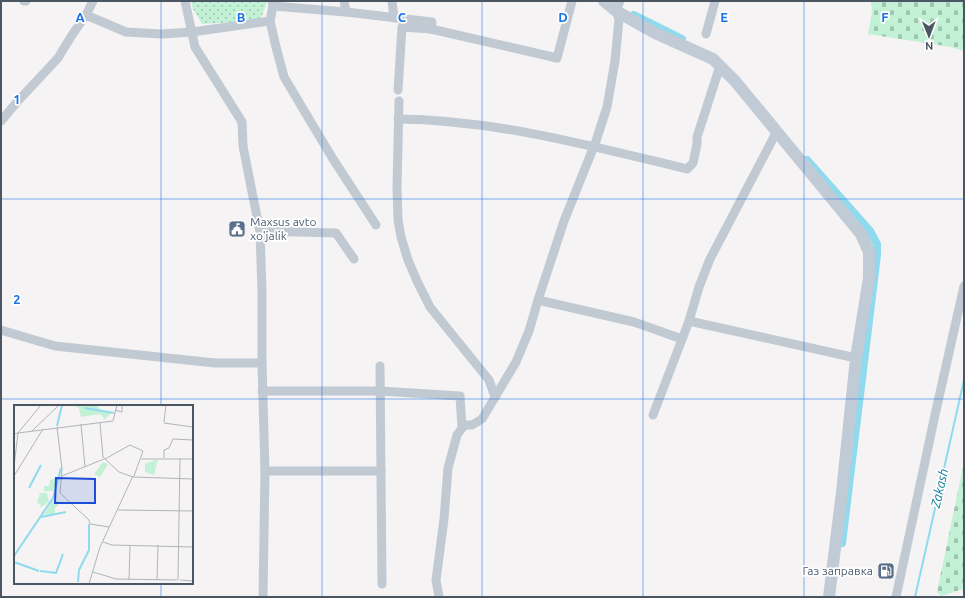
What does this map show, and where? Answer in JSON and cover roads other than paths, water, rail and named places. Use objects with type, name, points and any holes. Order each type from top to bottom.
[{"type":"street","points":[[1,122],[58,58],[86,15],[93,1]]},
{"type":"street","points":[[185,1],[195,47],[242,122],[243,146],[260,231],[262,291],[262,391],[265,471],[263,597]]},
{"type":"street","points":[[344,1],[346,12]]},
{"type":"street","points":[[392,1],[394,18]]},
{"type":"street","points":[[398,90],[402,27],[431,29],[557,58],[572,1]]},
{"type":"street","points":[[604,1],[618,7],[655,33],[713,59],[777,131],[861,234],[869,252],[869,278],[856,358],[843,484],[829,597]]},
{"type":"street","points":[[706,34],[715,1]]},
{"type":"street","points":[[376,226],[333,159],[284,76],[270,21],[273,3],[432,22],[431,29]]},
{"type":"street","points":[[438,597],[436,580],[444,519],[448,468],[457,435],[466,425],[472,425],[482,419],[516,362],[529,331],[564,221],[594,146],[607,107],[615,61],[619,19],[618,7]]},
{"type":"street","points":[[86,15],[126,32],[162,34],[192,32],[270,21]]},
{"type":"street","points":[[398,119],[424,119],[546,136],[594,146],[687,169],[693,163],[697,137],[720,66]]},
{"type":"street","points":[[399,101],[397,187],[398,220],[401,237],[408,260],[430,307],[489,380],[494,397]]},
{"type":"street","points":[[653,415],[689,321],[699,287],[710,259],[777,131]]},
{"type":"street","points":[[260,231],[336,233],[354,259]]},
{"type":"street","points":[[896,597],[964,286]]},
{"type":"street","points":[[538,300],[634,322],[682,339]]},
{"type":"street","points":[[689,321],[856,358]]},
{"type":"street","points":[[1,330],[55,346],[215,362],[262,363]]},
{"type":"street","points":[[380,366],[382,584]]},
{"type":"street","points":[[262,391],[380,391],[460,396],[462,428]]},
{"type":"street","points":[[265,471],[381,471]]},
{"type":"waterway","points":[[634,15],[682,39]]},
{"type":"waterway","points":[[807,160],[870,231],[877,244],[877,255],[842,543]]},
{"type":"waterway","name":"Zakash","points":[[915,597],[964,380]]},
{"type":"place","name":"Maxsus avto xo'jalik","points":[[237,229]]},
{"type":"place","name":"Газ заправка","points":[[886,571]]}]
